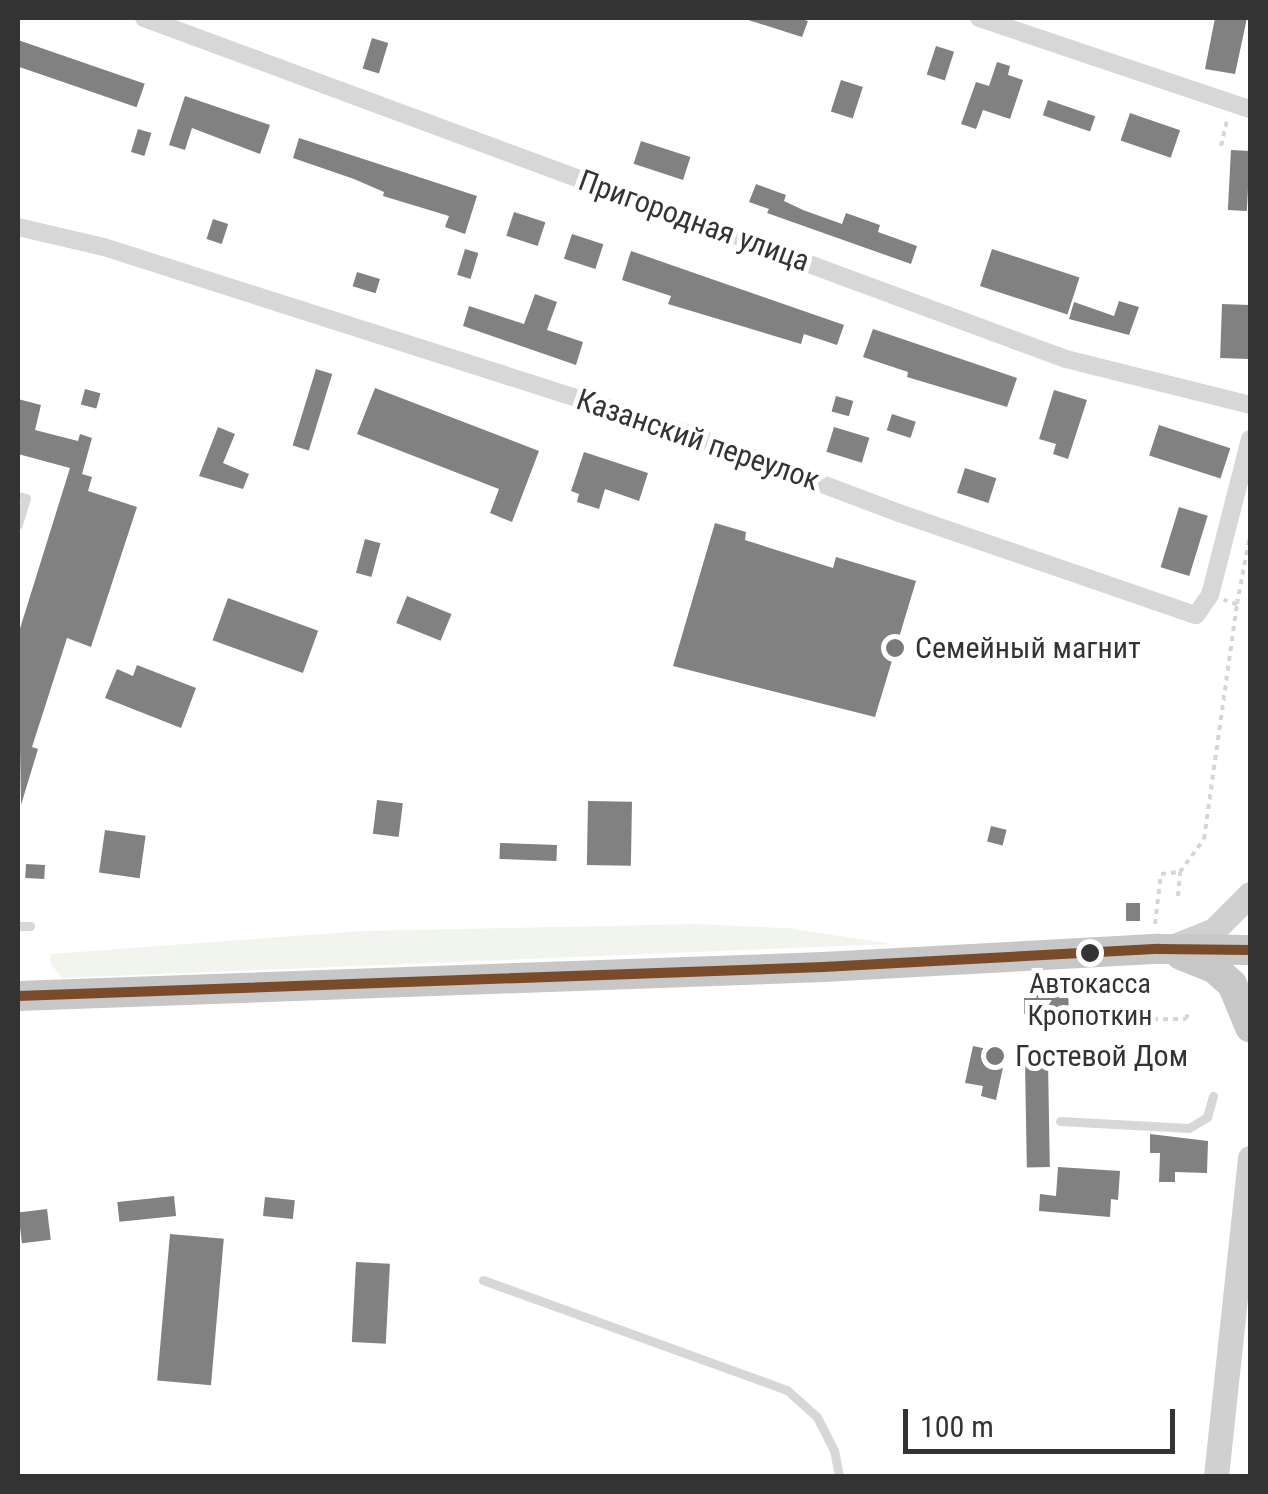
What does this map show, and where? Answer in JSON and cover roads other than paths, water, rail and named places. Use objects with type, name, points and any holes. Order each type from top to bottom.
[{"type":"highway","points":[[1157,937],[1214,968],[1232,984],[1250,1027]]},
{"type":"highway","points":[[18,996],[823,966],[1157,937],[1250,950]]},
{"type":"main road","points":[[1157,937],[1194,941],[1214,930],[1250,894]]},
{"type":"main road","points":[[1216,1476],[1250,1158]]},
{"type":"street","name":"Пригородная улица","points":[[144,18],[1066,359],[1250,405]]},
{"type":"street","points":[[979,18],[1250,109]]},
{"type":"street","name":"Казанский переулок","points":[[18,228],[104,246],[689,434],[1196,615],[1210,595],[1250,440]]},
{"type":"lane","points":[[18,496],[26,498],[18,525]]},
{"type":"lane","points":[[18,926],[30,926]]},
{"type":"lane","points":[[1060,1121],[1188,1128],[1207,1116],[1213,1096]]},
{"type":"lane","points":[[483,1280],[787,1390],[817,1417],[834,1450],[839,1476]]},
{"type":"place","name":"Семейный магнит","points":[[895,648]]},
{"type":"place","name":"Автокасса Кропоткин","points":[[1090,953]]},
{"type":"place","name":"Гостевой Дом","points":[[995,1056]]}]
